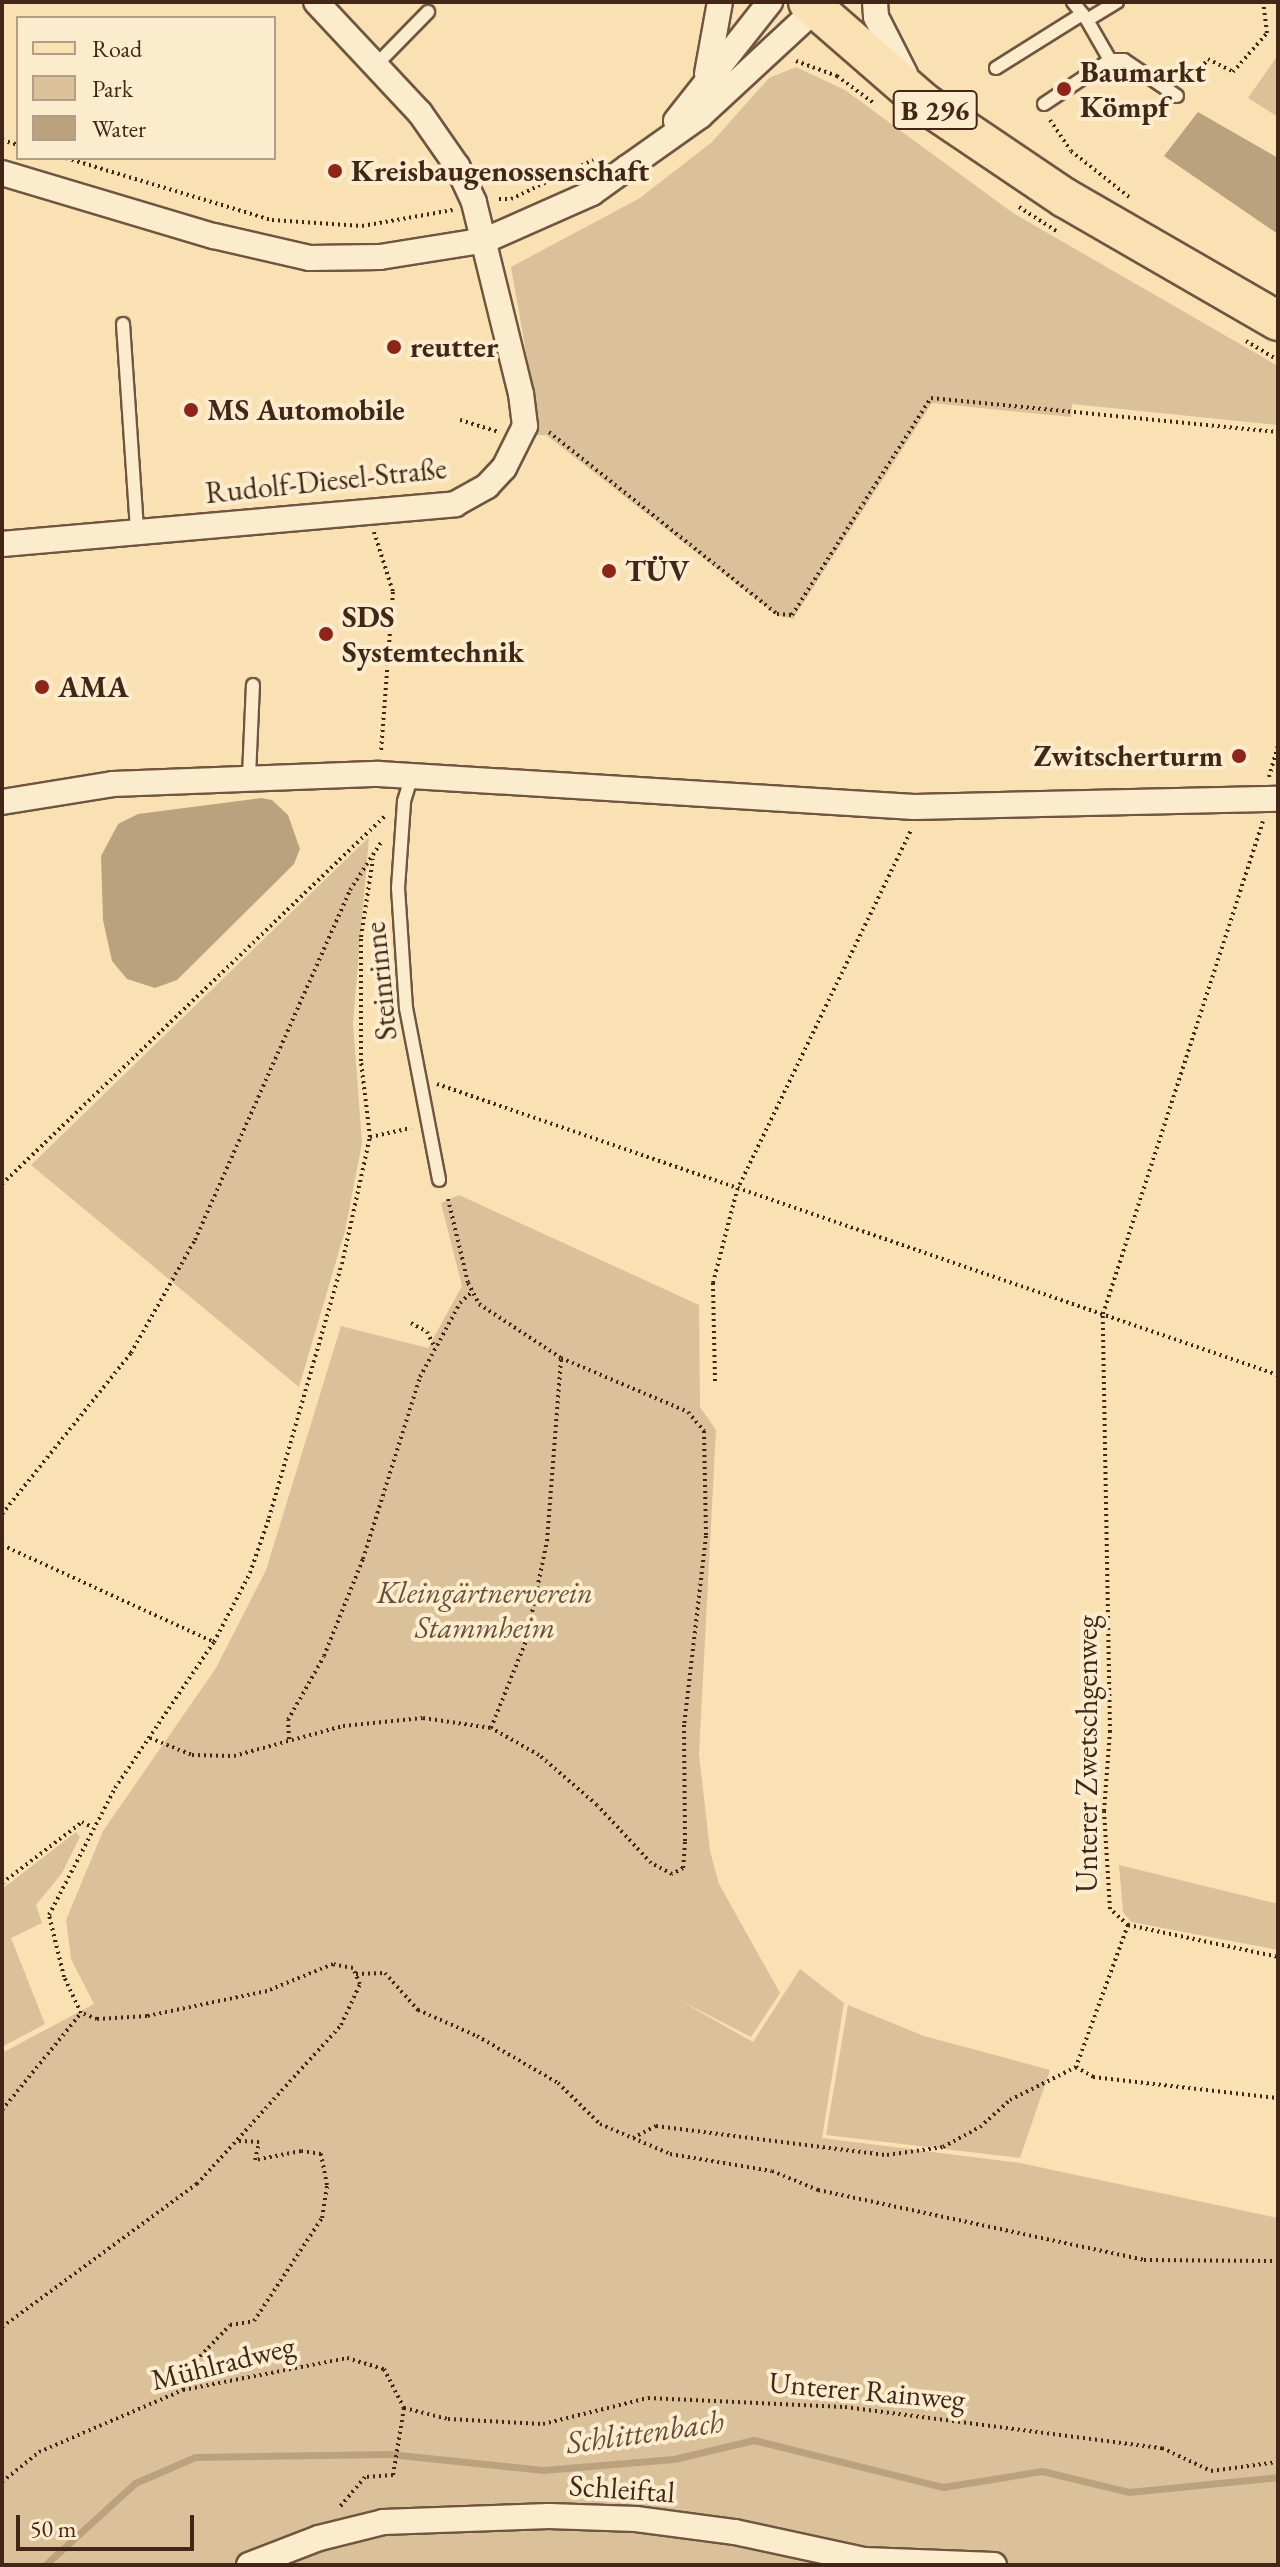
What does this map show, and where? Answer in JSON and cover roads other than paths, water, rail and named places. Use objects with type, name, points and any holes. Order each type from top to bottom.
[{"type":"main road","name":"B 296","points":[[815,5],[924,103],[1065,198],[1278,321]]},
{"type":"street","points":[[316,2],[377,64],[435,134],[474,202],[486,240]]},
{"type":"street","points":[[703,86],[720,2]]},
{"type":"street","points":[[660,142],[770,2]]},
{"type":"street","points":[[875,2],[892,56],[924,103]]},
{"type":"street","points":[[2,173],[214,236],[309,258],[380,257],[486,240],[592,193],[700,116],[815,5]]},
{"type":"street","name":"Rudolf-Diesel-Straße","points":[[2,544],[455,504],[487,486],[504,468],[522,433],[486,240]]},
{"type":"street","points":[[2,802],[113,784],[249,776],[379,774],[914,807],[1274,799]]},
{"type":"street","name":"Schleiftal","points":[[249,2565],[334,2534],[383,2522],[636,2519],[735,2532],[865,2560],[994,2565]]},
{"type":"lane","points":[[1073,2],[1110,60]]},
{"type":"lane","points":[[996,68],[1117,2]]},
{"type":"lane","points":[[377,64],[428,12]]},
{"type":"lane","points":[[1044,104],[1110,60],[1124,60],[1177,96]]},
{"type":"lane","points":[[123,324],[137,531]]},
{"type":"lane","points":[[249,776],[253,685]]},
{"type":"lane","name":"Steinrinne","points":[[412,775],[404,802],[398,888],[406,1008],[426,1125],[439,1180]]},
{"type":"water","points":[[1198,112],[1278,158],[1278,234],[1164,156]]},
{"type":"water","points":[[261,798],[272,800],[288,815],[300,849],[294,864],[177,980],[155,988],[127,979],[112,961],[103,920],[101,856],[118,824],[138,814]]},
{"type":"waterway","name":"Schlittenbach","points":[[45,2565],[135,2483],[195,2457],[389,2454],[543,2470],[674,2459],[754,2440],[943,2487],[1042,2471],[1129,2492],[1278,2477]]},
{"type":"place","name":"Baumarkt Kömpf","points":[[1064,89]]},
{"type":"place","name":"Kreisbaugenossenschaft","points":[[335,171]]},
{"type":"place","name":"reutter","points":[[394,347]]},
{"type":"place","name":"MS Automobile","points":[[191,410]]},
{"type":"place","name":"TÜV","points":[[609,571]]},
{"type":"place","name":"SDS Systemtechnik","points":[[326,634]]},
{"type":"place","name":"AMA","points":[[42,687]]},
{"type":"place","name":"Zwitscherturm","points":[[1239,756]]},
{"type":"park label","name":"Kleingärtnerverein Stammheim","points":[[485,1610]]}]
